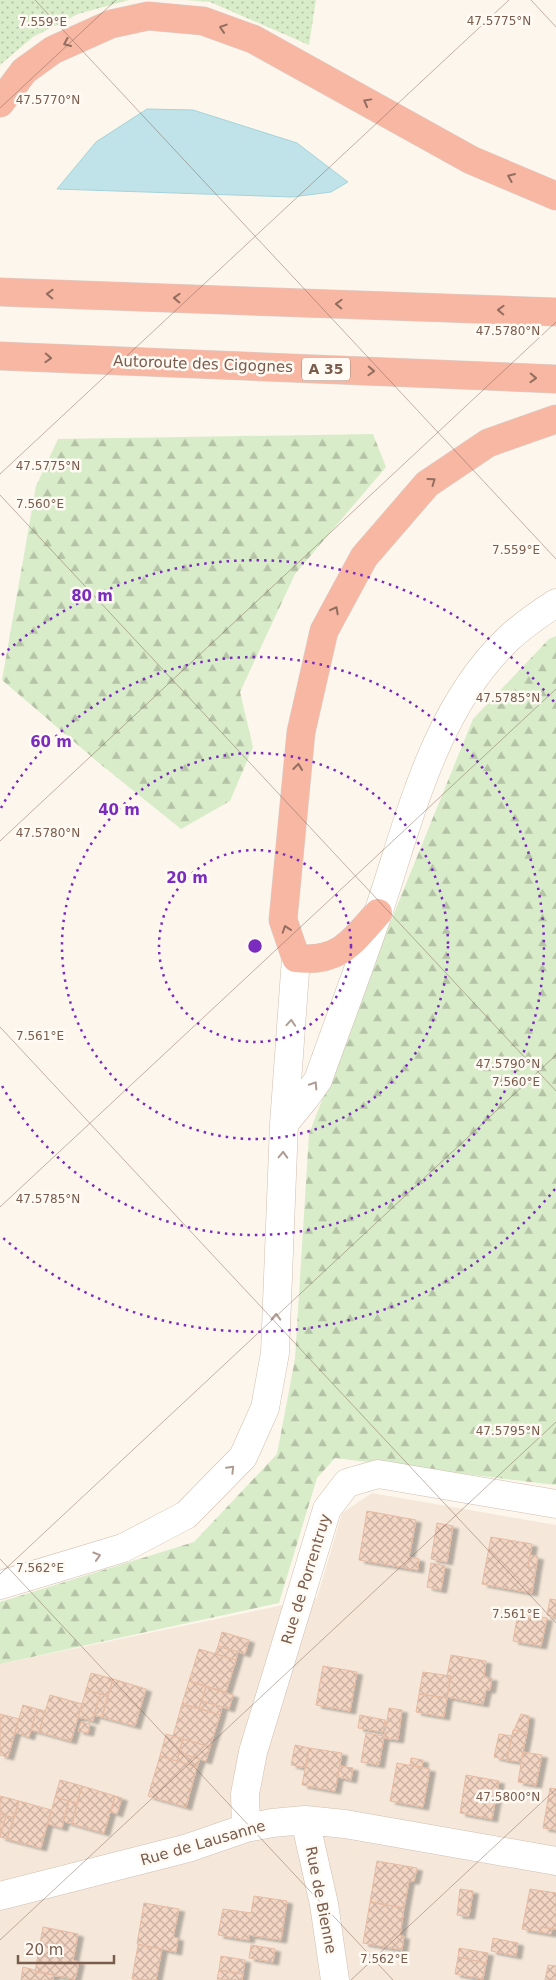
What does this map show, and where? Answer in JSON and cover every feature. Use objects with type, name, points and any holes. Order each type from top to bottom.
[{"type":"highway","points":[[0,103],[24,72],[53,50],[111,24],[148,16],[203,21],[253,39],[471,160],[556,196]]},
{"type":"highway","points":[[0,292],[556,312]]},
{"type":"highway","name":"Autoroute des Cigognes","points":[[0,356],[556,379]]},
{"type":"highway","points":[[378,913],[354,940],[336,954],[313,960],[296,958],[283,920],[301,732],[324,631],[364,558],[427,484],[488,443],[556,420]]},
{"type":"street","points":[[284,1124],[318,1080],[378,913],[411,810],[431,759],[455,710],[484,665],[507,640],[530,620],[556,603]]},
{"type":"street","points":[[0,1585],[123,1548],[186,1515],[243,1457],[265,1408],[275,1353],[284,1124],[296,958]]},
{"type":"street","name":"Rue de Porrentruy","points":[[246,1828],[245,1794],[256,1742],[327,1509],[347,1483],[378,1474],[556,1504]]},
{"type":"street","name":"Rue de Lausanne","points":[[0,1896],[188,1848],[246,1828],[305,1820],[346,1824],[556,1861]]},
{"type":"street","name":"Rue de Bienne","points":[[305,1820],[324,1904],[335,1980]]},
{"type":"shaded area","points":[[372,1493],[556,1525],[556,1980],[0,1980],[0,1664],[317,1598],[342,1513]]},
{"type":"green space","points":[[0,0],[129,0],[78,14],[33,37],[0,65]]},
{"type":"green space","points":[[185,0],[316,0],[309,45],[210,2]]},
{"type":"green space","points":[[373,434],[386,467],[295,574],[240,692],[253,747],[230,801],[181,829],[99,763],[2,680],[36,486],[58,439]]},
{"type":"green space","points":[[556,636],[556,1485],[335,1458],[317,1478],[279,1603],[0,1664],[0,1602],[194,1542],[277,1454],[295,1359],[309,1134],[384,938],[473,719],[549,639]]},
{"type":"water","points":[[147,109],[193,110],[297,143],[348,182],[331,192],[292,197],[57,189],[96,142]]},
{"type":"building","points":[[367,1511],[416,1520],[409,1557],[419,1559],[418,1570],[359,1560]]},
{"type":"building","points":[[437,1523],[453,1526],[447,1562],[431,1559]]},
{"type":"building","points":[[491,1537],[532,1544],[528,1567],[536,1568],[532,1593],[482,1584]]},
{"type":"building","points":[[530,1555],[538,1557],[536,1568],[528,1567]]},
{"type":"building","points":[[431,1563],[445,1566],[441,1590],[427,1587]]},
{"type":"building","points":[[550,1599],[556,1600],[556,1617],[547,1615]]},
{"type":"building","points":[[518,1613],[547,1618],[541,1646],[513,1641]]},
{"type":"building","points":[[222,1632],[249,1640],[245,1654],[218,1646]]},
{"type":"building","points":[[218,1646],[238,1652],[236,1660],[215,1654]]},
{"type":"building","points":[[199,1649],[236,1660],[226,1692],[189,1681]]},
{"type":"building","points":[[451,1655],[486,1661],[484,1677],[492,1678],[490,1690],[486,1690],[483,1704],[447,1697],[451,1676],[447,1676]]},
{"type":"building","points":[[323,1666],[357,1672],[350,1711],[316,1705]]},
{"type":"building","points":[[423,1672],[451,1676],[447,1698],[419,1694]]},
{"type":"building","points":[[91,1673],[113,1679],[108,1696],[86,1690]]},
{"type":"building","points":[[113,1679],[146,1689],[135,1726],[102,1717]]},
{"type":"building","points":[[189,1681],[206,1687],[199,1708],[182,1704]]},
{"type":"building","points":[[206,1687],[233,1695],[229,1709],[202,1701]]},
{"type":"building","points":[[86,1690],[100,1694],[93,1721],[78,1717]]},
{"type":"building","points":[[100,1694],[108,1696],[102,1717],[94,1715]]},
{"type":"building","points":[[419,1694],[447,1698],[444,1717],[416,1712]]},
{"type":"building","points":[[50,1695],[82,1704],[71,1741],[39,1732]]},
{"type":"building","points":[[202,1701],[222,1707],[220,1715],[199,1708]]},
{"type":"building","points":[[182,1704],[220,1715],[210,1747],[173,1736]]},
{"type":"building","points":[[23,1705],[37,1709],[29,1737],[15,1732]]},
{"type":"building","points":[[389,1708],[402,1710],[398,1740],[384,1738]]},
{"type":"building","points":[[37,1709],[45,1711],[39,1732],[31,1730]]},
{"type":"building","points":[[0,1714],[19,1719],[8,1757],[0,1755]]},
{"type":"building","points":[[521,1714],[529,1716],[527,1732],[514,1730]]},
{"type":"building","points":[[360,1715],[385,1720],[383,1732],[358,1728]]},
{"type":"building","points":[[81,1722],[90,1724],[88,1733],[78,1731]]},
{"type":"building","points":[[513,1730],[527,1732],[521,1762],[507,1760]]},
{"type":"building","points":[[366,1733],[384,1736],[379,1765],[361,1762]]},
{"type":"building","points":[[166,1734],[183,1739],[177,1761],[160,1756]]},
{"type":"building","points":[[499,1734],[512,1736],[507,1760],[494,1757]]},
{"type":"building","points":[[183,1739],[210,1747],[206,1761],[179,1753]]},
{"type":"building","points":[[295,1745],[309,1748],[306,1768],[291,1765]]},
{"type":"building","points":[[309,1748],[342,1753],[335,1791],[302,1785]]},
{"type":"building","points":[[523,1752],[542,1755],[536,1785],[518,1782]]},
{"type":"building","points":[[179,1753],[200,1759],[197,1767],[177,1761]]},
{"type":"building","points":[[160,1756],[197,1767],[186,1807],[148,1796]]},
{"type":"building","points":[[411,1758],[423,1760],[422,1767],[410,1765]]},
{"type":"building","points":[[397,1763],[430,1769],[423,1807],[390,1801]]},
{"type":"building","points":[[340,1766],[353,1768],[351,1780],[338,1777]]},
{"type":"building","points":[[466,1775],[499,1781],[492,1819],[460,1813]]},
{"type":"building","points":[[60,1780],[82,1786],[77,1803],[55,1797]]},
{"type":"building","points":[[82,1786],[115,1796],[104,1833],[72,1824]]},
{"type":"building","points":[[550,1788],[556,1789],[556,1830],[543,1828]]},
{"type":"building","points":[[0,1796],[19,1801],[14,1818],[0,1814]]},
{"type":"building","points":[[115,1796],[122,1798],[117,1814],[111,1812]]},
{"type":"building","points":[[55,1797],[69,1801],[62,1828],[48,1824]]},
{"type":"building","points":[[19,1801],[51,1810],[41,1848],[7,1839]]},
{"type":"building","points":[[69,1801],[77,1803],[72,1824],[63,1821]]},
{"type":"building","points":[[0,1814],[6,1816],[0,1835]]},
{"type":"building","points":[[6,1816],[14,1818],[7,1839],[0,1837]]},
{"type":"building","points":[[377,1861],[417,1868],[414,1881],[409,1881],[404,1908],[370,1902]]},
{"type":"building","points":[[460,1889],[473,1891],[469,1916],[457,1915]]},
{"type":"building","points":[[530,1889],[556,1893],[556,1929],[541,1927],[540,1932],[522,1929]]},
{"type":"building","points":[[254,1896],[287,1901],[281,1940],[249,1935],[249,1940],[218,1935],[223,1909],[251,1913]]},
{"type":"building","points":[[370,1902],[404,1908],[400,1936],[404,1936],[402,1950],[363,1943]]},
{"type":"building","points":[[144,1903],[179,1909],[173,1937],[178,1938],[176,1952],[137,1944]]},
{"type":"building","points":[[43,1927],[78,1934],[73,1960],[79,1962],[75,1979],[35,1972]]},
{"type":"building","points":[[541,1927],[552,1929],[551,1934],[540,1932]]},
{"type":"building","points":[[493,1938],[518,1943],[516,1956],[491,1951]]},
{"type":"building","points":[[138,1945],[162,1949],[156,1980],[132,1979]]},
{"type":"building","points":[[251,1945],[275,1949],[273,1962],[249,1958]]},
{"type":"building","points":[[459,1948],[488,1953],[486,1963],[458,1957]]},
{"type":"building","points":[[221,1956],[245,1960],[243,1974],[219,1970]]},
{"type":"building","points":[[458,1957],[486,1963],[483,1979],[455,1974]]},
{"type":"building","points":[[548,1965],[556,1966],[556,1980],[545,1980]]},
{"type":"building","points":[[23,1967],[54,1975],[53,1980],[21,1980]]},
{"type":"building","points":[[219,1970],[243,1974],[242,1980],[217,1979]]}]
